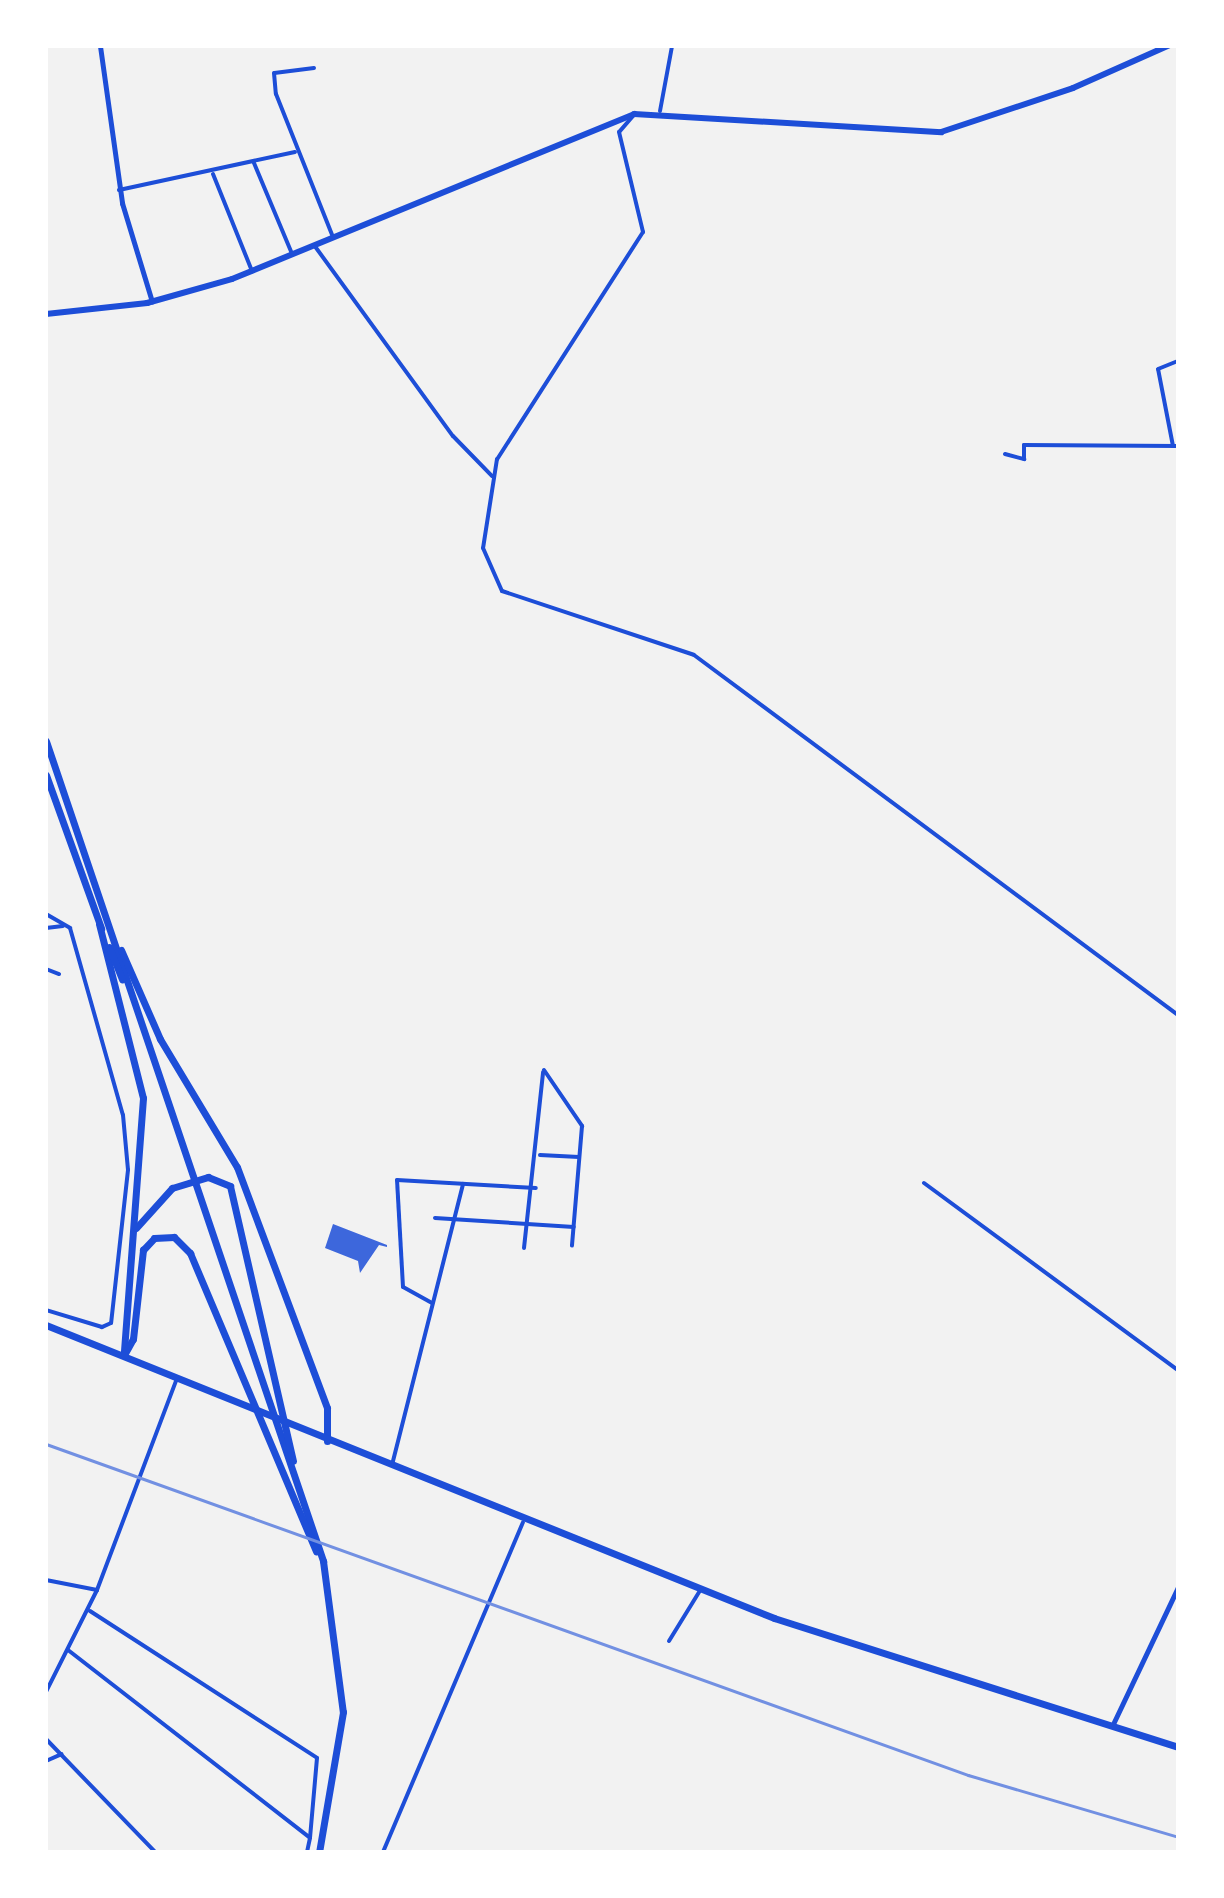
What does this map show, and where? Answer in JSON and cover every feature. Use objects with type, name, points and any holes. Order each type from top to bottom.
[{"type":"main road","points":[[46,314],[152,302],[252,271],[634,114],[660,111],[825,131],[941,132],[1073,88],[1168,46]]},
{"type":"main road","points":[[46,741],[103,921],[143,1098],[124,1355]]},
{"type":"main road","points":[[46,775],[141,1026],[298,1483],[330,1591],[341,1676],[341,1747],[319,1852]]},
{"type":"main road","points":[[103,921],[160,1039],[237,1167],[327,1408],[327,1441]]},
{"type":"main road","points":[[134,1232],[172,1188],[208,1177],[230,1186],[298,1483]]},
{"type":"main road","points":[[124,1355],[133,1339],[140,1259],[148,1243],[166,1235],[190,1253],[330,1591]]},
{"type":"main road","points":[[46,1325],[523,1522],[806,1630],[1113,1724],[1178,1747]]},
{"type":"street","points":[[100,46],[119,190],[152,302]]},
{"type":"street","points":[[660,111],[672,46]]},
{"type":"street","points":[[314,68],[274,73],[295,152],[333,237]]},
{"type":"street","points":[[634,114],[619,132],[643,232],[560,353],[492,476],[483,548],[502,591],[694,655],[1178,1015]]},
{"type":"street","points":[[119,190],[213,174],[295,152]]},
{"type":"street","points":[[254,163],[292,254]]},
{"type":"street","points":[[213,174],[252,271]]},
{"type":"street","points":[[314,245],[453,436],[492,476]]},
{"type":"street","points":[[1005,454],[1024,459],[1024,445],[1176,446],[1158,369],[1178,361]]},
{"type":"street","points":[[46,914],[66,925],[123,1115],[128,1170],[111,1323],[92,1325],[46,1310]]},
{"type":"street","points":[[46,928],[66,925]]},
{"type":"street","points":[[46,969],[59,974]]},
{"type":"street","points":[[524,1248],[540,1155],[544,1070],[582,1126],[572,1246]]},
{"type":"street","points":[[540,1155],[579,1157]]},
{"type":"street","points":[[432,1303],[403,1287],[397,1180],[536,1188]]},
{"type":"street","points":[[924,1183],[1178,1370]]},
{"type":"street","points":[[391,1467],[463,1184]]},
{"type":"street","points":[[435,1218],[574,1227]]},
{"type":"street","points":[[46,1692],[90,1611],[177,1378]]},
{"type":"street","points":[[383,1852],[523,1522]]},
{"type":"street","points":[[46,1580],[97,1590]]},
{"type":"street","points":[[1113,1724],[1178,1587]]},
{"type":"street","points":[[669,1641],[701,1589]]},
{"type":"street","points":[[90,1611],[317,1758],[307,1852]]},
{"type":"street","points":[[68,1650],[310,1838]]},
{"type":"street","points":[[46,1739],[155,1852]]},
{"type":"street","points":[[46,1761],[63,1754]]},
{"type":"building","points":[[333,1224],[387,1247],[379,1245],[360,1273],[358,1261],[325,1248]]},
{"type":"railway","points":[[46,1444],[968,1775],[1178,1837]]}]
